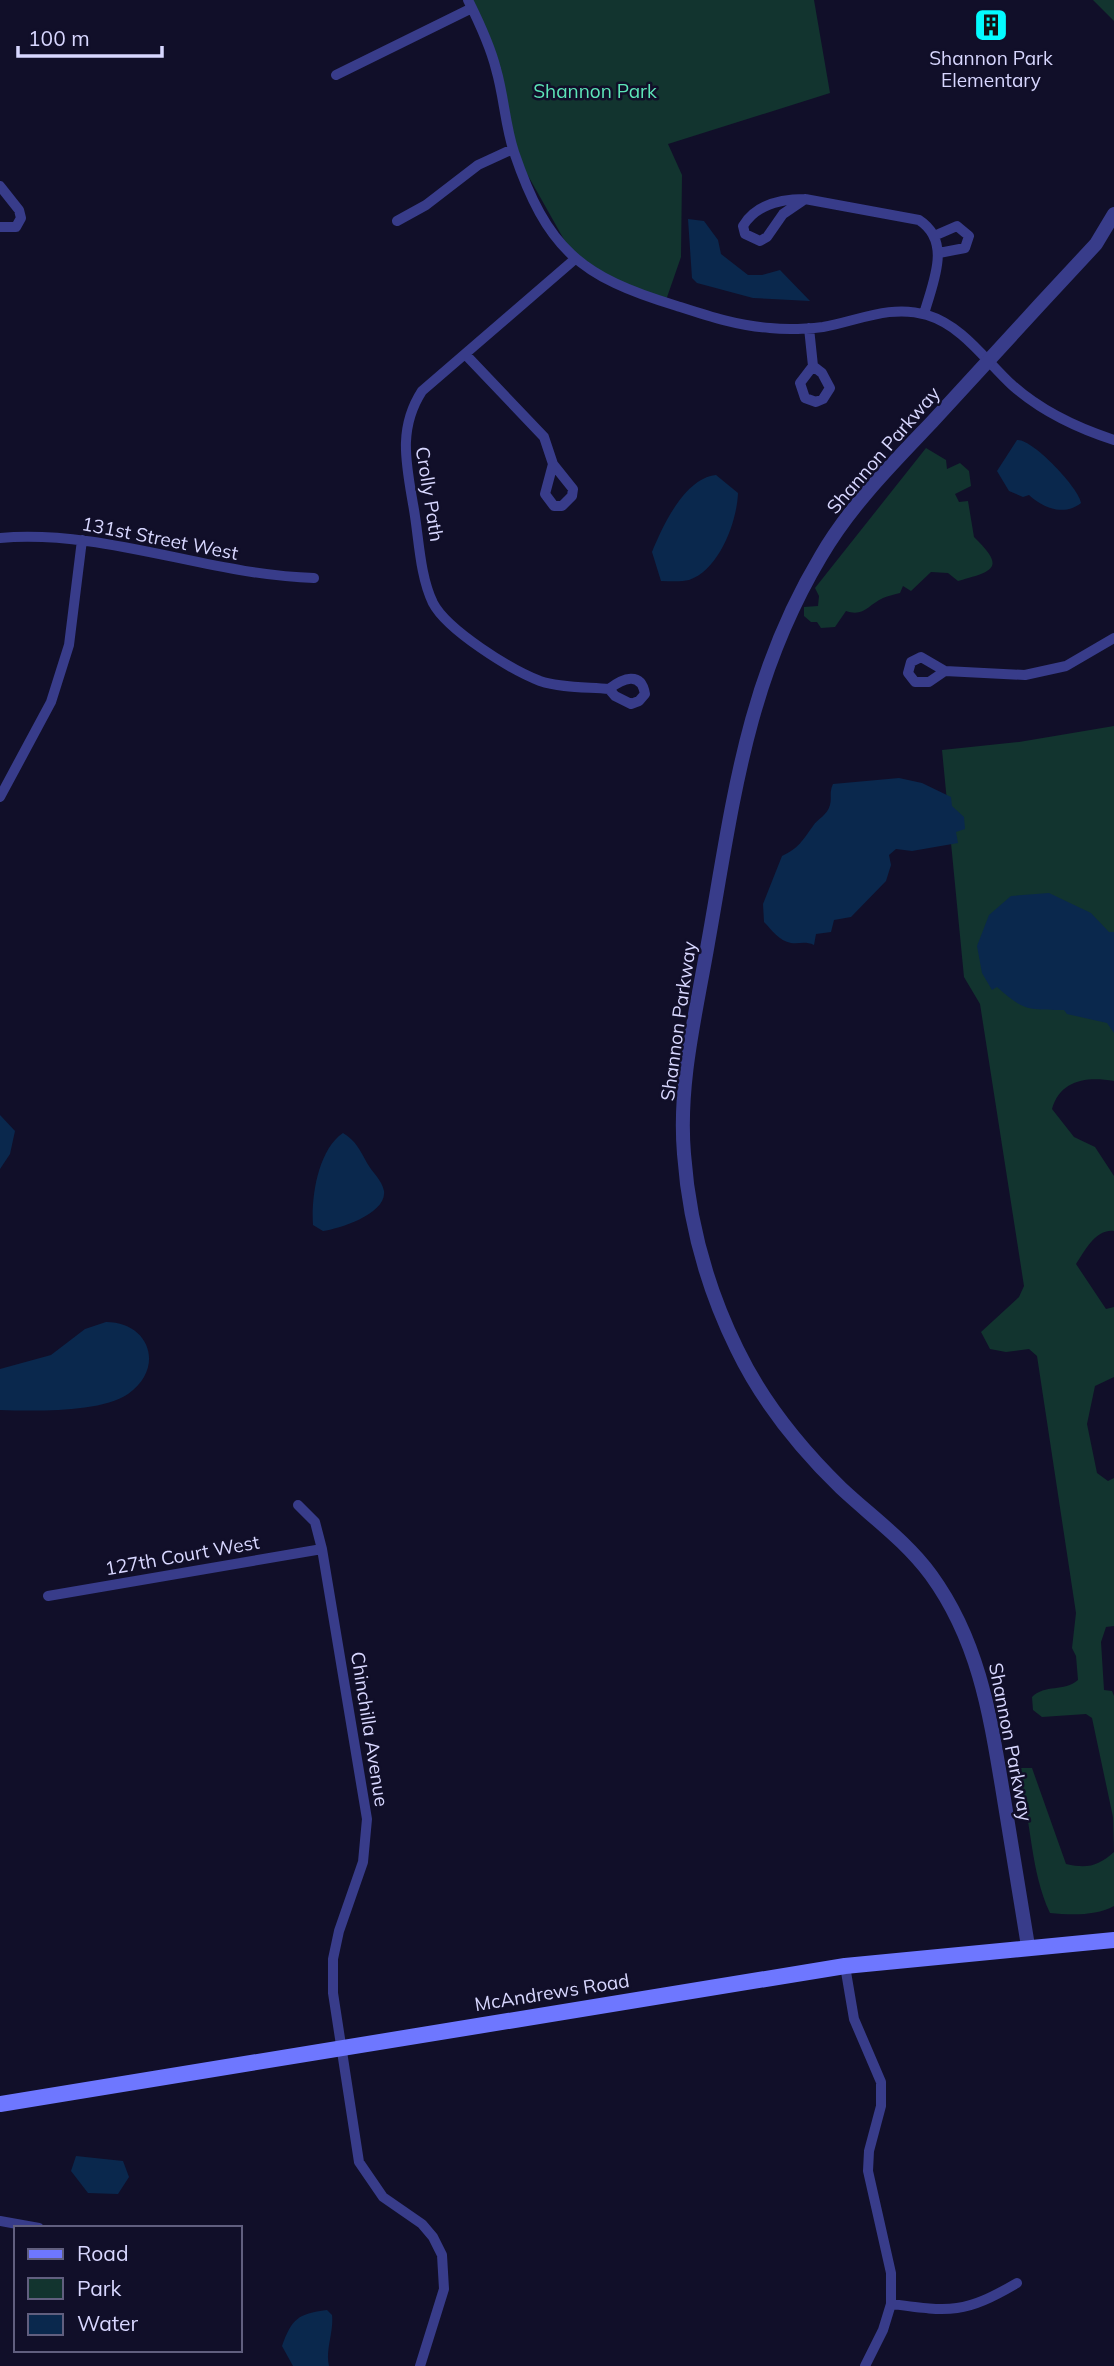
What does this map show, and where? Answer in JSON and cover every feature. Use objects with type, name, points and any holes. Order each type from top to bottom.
[{"type":"main road","name":"McAndrews Road","points":[[0,2104],[845,1966],[1028,1946],[1114,1940]]},
{"type":"street","points":[[336,75],[470,4],[497,70],[513,149],[540,217],[556,239],[593,273],[630,292],[727,321],[774,329],[809,328],[888,311],[924,314],[964,336],[1014,386],[1044,408],[1090,432],[1114,440]]},
{"type":"street","points":[[397,221],[433,200],[478,165],[513,149]]},
{"type":"street","points":[[0,186],[19,210],[21,218],[16,227],[0,227]]},
{"type":"street","points":[[805,199],[783,214],[767,237],[760,241],[745,234],[743,226],[759,210],[781,201],[805,199],[919,220],[934,236],[939,253],[924,314]]},
{"type":"street","name":"Shannon Parkway","points":[[1028,1946],[989,1704],[973,1648],[953,1606],[929,1571],[901,1540],[806,1452],[769,1403],[738,1350],[710,1286],[692,1219],[683,1150],[684,1081],[744,744],[765,673],[788,616],[823,552],[865,494],[1096,244],[1114,214]]},
{"type":"street","points":[[934,236],[957,226],[969,236],[965,248],[939,253]]},
{"type":"street","name":"Crolly Path","points":[[575,259],[422,391],[411,411],[405,432],[405,455],[432,600],[452,628],[531,676],[547,682],[609,689]]},
{"type":"street","points":[[809,328],[813,366]]},
{"type":"street","points":[[466,354],[544,437],[553,464]]},
{"type":"street","name":"131st Street West","points":[[0,538],[23,536],[82,540],[261,575],[314,578]]},
{"type":"street","points":[[0,797],[51,702],[66,656],[82,540]]},
{"type":"street","points":[[945,671],[1025,675],[1043,672],[1085,657],[1114,638]]},
{"type":"street","name":"Chinchilla Avenue","points":[[298,1505],[315,1522],[322,1549],[367,1819],[363,1862],[339,1931],[333,1959],[333,1993],[359,2162],[383,2197],[422,2224],[433,2237],[442,2255],[444,2289],[420,2366]]},
{"type":"street","name":"127th Court West","points":[[48,1596],[322,1549]]},
{"type":"street","points":[[845,1966],[854,2019],[876,2063],[881,2082],[881,2106],[869,2151],[868,2171],[891,2273],[891,2304],[883,2330],[866,2366]]},
{"type":"street","points":[[0,2221],[28,2226]]},
{"type":"street","points":[[891,2304],[960,2310],[983,2303],[1017,2283]]},
{"type":"green space","name":"Shannon Park","points":[[468,0],[814,0],[830,93],[668,144],[682,175],[681,257],[665,303],[575,259],[513,149],[497,70]]},
{"type":"green space","points":[[1093,0],[1114,0],[1114,21]]},
{"type":"green space","points":[[926,448],[946,460],[947,469],[960,463],[969,471],[971,486],[955,494],[959,502],[968,501],[974,537],[990,556],[992,567],[958,581],[948,573],[931,572],[911,591],[903,586],[900,593],[883,598],[862,611],[846,611],[835,627],[821,628],[817,622],[811,622],[804,616],[804,607],[818,606],[819,596],[815,588]]},
{"type":"green space","points":[[1114,726],[1114,1081],[1094,1079],[1076,1082],[1061,1092],[1052,1109],[1074,1137],[1095,1147],[1114,1176],[1114,1231],[1101,1233],[1096,1237],[1076,1264],[1106,1309],[1114,1307],[1114,1377],[1095,1386],[1087,1424],[1097,1473],[1108,1481],[1114,1478],[1114,1626],[1106,1627],[1101,1642],[1104,1690],[1112,1691],[1114,1696],[1114,1852],[1113,1817],[1092,1718],[1086,1714],[1042,1717],[1033,1710],[1032,1697],[1037,1693],[1067,1686],[1078,1680],[1076,1656],[1072,1648],[1076,1613],[1037,1356],[1029,1349],[1006,1352],[990,1349],[981,1332],[1019,1297],[1024,1286],[980,1004],[964,977],[942,750],[1019,742]]},
{"type":"green space","points":[[1021,1768],[1032,1768],[1066,1864],[1092,1865],[1114,1852],[1114,1906],[1091,1913],[1050,1913],[1043,1897],[1035,1863],[1019,1777]]},
{"type":"water","points":[[688,219],[704,221],[718,240],[721,254],[748,275],[762,275],[780,270],[810,301],[753,298],[697,283],[692,278]]},
{"type":"water","points":[[1017,440],[1044,455],[1073,487],[1081,503],[1068,509],[1055,509],[1041,504],[1029,495],[1023,497],[1009,491],[997,471]]},
{"type":"water","points":[[716,475],[738,493],[734,517],[724,544],[700,575],[686,581],[661,581],[652,552],[662,529],[676,505],[694,485]]},
{"type":"water","points":[[899,778],[922,783],[951,797],[952,806],[964,817],[965,829],[956,832],[958,843],[912,851],[896,849],[889,855],[891,865],[886,881],[851,917],[834,920],[831,932],[816,934],[814,945],[791,943],[779,938],[764,922],[763,904],[782,856],[800,844],[829,809],[833,784]]},
{"type":"water","points":[[1049,893],[1091,913],[1109,932],[1114,932],[1114,1033],[1107,1023],[1067,1014],[1064,1010],[1027,1008],[997,987],[992,990],[982,973],[977,946],[989,915],[1011,896]]},
{"type":"water","points":[[0,1115],[15,1131],[10,1154],[0,1169]]},
{"type":"water","points":[[343,1133],[357,1146],[379,1180],[384,1191],[383,1199],[378,1207],[361,1219],[323,1231],[313,1225],[315,1188],[327,1151]]},
{"type":"water","points":[[106,1322],[133,1329],[147,1348],[147,1371],[140,1383],[128,1394],[101,1405],[84,1408],[0,1410],[0,1369],[51,1355],[85,1329]]},
{"type":"water","points":[[76,2156],[123,2161],[129,2177],[118,2194],[88,2193],[71,2171]]},
{"type":"water","points":[[327,2310],[332,2315],[329,2366],[293,2366],[282,2346],[289,2330],[302,2316]]},
{"type":"place","name":"Shannon Park Elementary","points":[[991,25]]}]
